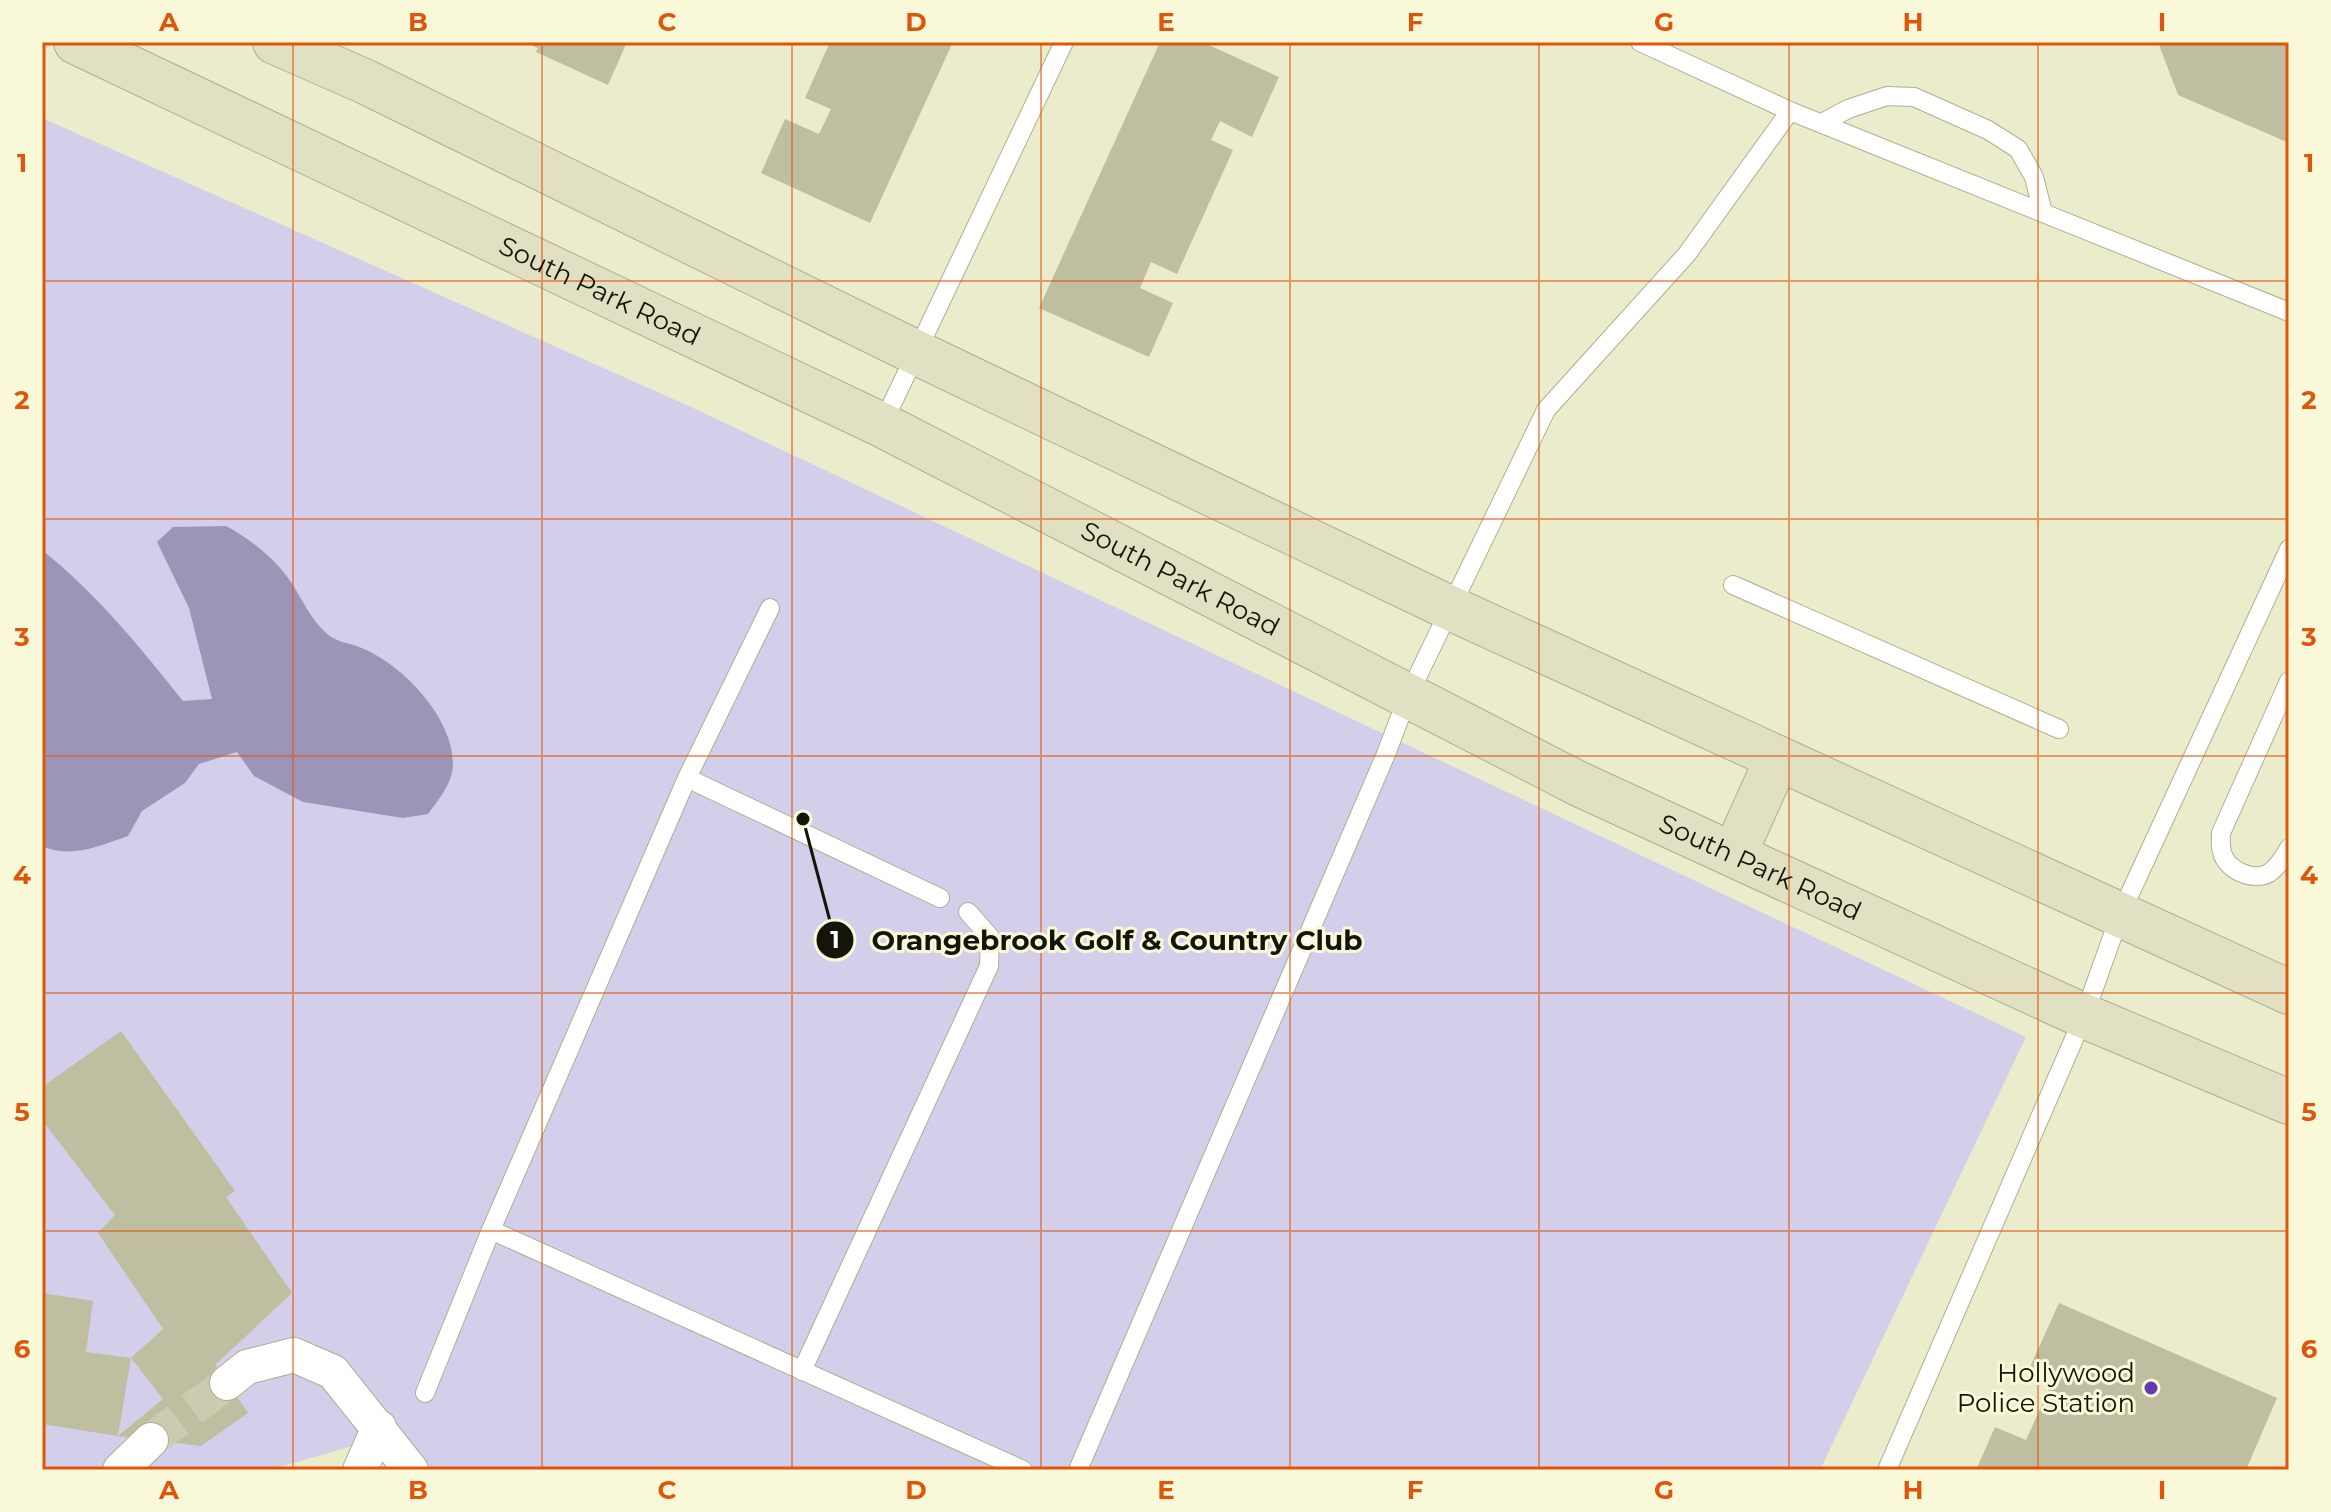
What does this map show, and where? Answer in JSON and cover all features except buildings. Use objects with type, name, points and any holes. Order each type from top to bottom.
[{"type":"street","points":[[275,42],[366,82],[915,352],[1450,608],[2289,992]]},
{"type":"street","name":"South Park Road","points":[[104,48],[882,425],[1579,784],[2084,1016],[2289,1102]]},
{"type":"street","points":[[1734,855],[1777,759]]},
{"type":"street","points":[[227,1383],[247,1367],[294,1355],[333,1372],[411,1470]]},
{"type":"street","points":[[360,1470],[379,1427]]},
{"type":"street","points":[[120,1470],[151,1440]]},
{"type":"lane","points":[[882,425],[1064,42]]},
{"type":"lane","points":[[1640,42],[1790,111],[2289,312]]},
{"type":"lane","points":[[1822,123],[1848,109],[1887,96],[1914,97],[1988,130],[2018,149],[2034,177],[2043,213]]},
{"type":"lane","points":[[1078,1470],[1380,769],[1408,696],[1546,410],[1687,254],[1790,111]]},
{"type":"lane","points":[[1887,1470],[2084,1016],[2120,915],[2289,549]]},
{"type":"lane","points":[[1733,585],[2059,729]]},
{"type":"lane","points":[[425,1393],[491,1230],[687,778],[770,608]]},
{"type":"lane","points":[[2289,681],[2221,833],[2222,852],[2230,867],[2246,874],[2267,874],[2278,865],[2289,848]]},
{"type":"lane","points":[[687,778],[940,898]]},
{"type":"lane","points":[[802,1371],[989,966],[990,937],[968,912]]},
{"type":"lane","points":[[491,1230],[1023,1470]]},
{"type":"shaded area","points":[[42,118],[689,406],[2026,1037],[1820,1470],[406,1470],[353,1446],[269,1470],[42,1470]]},
{"type":"shaded area","points":[[226,526],[270,557],[325,632],[334,639],[379,657],[424,696],[445,730],[451,748],[452,772],[444,791],[428,814],[403,818],[303,802],[254,776],[237,752],[199,764],[185,783],[142,811],[128,836],[74,851],[42,846],[42,550],[99,602],[183,701],[212,699],[189,608],[157,542],[173,527]]},
{"type":"tunnel","points":[[151,1440],[227,1383]]},
{"type":"place","name":"Orangebrook Golf & Country Club","points":[[803,819]]},
{"type":"place","name":"Hollywood Police Station","points":[[2151,1388]]}]
